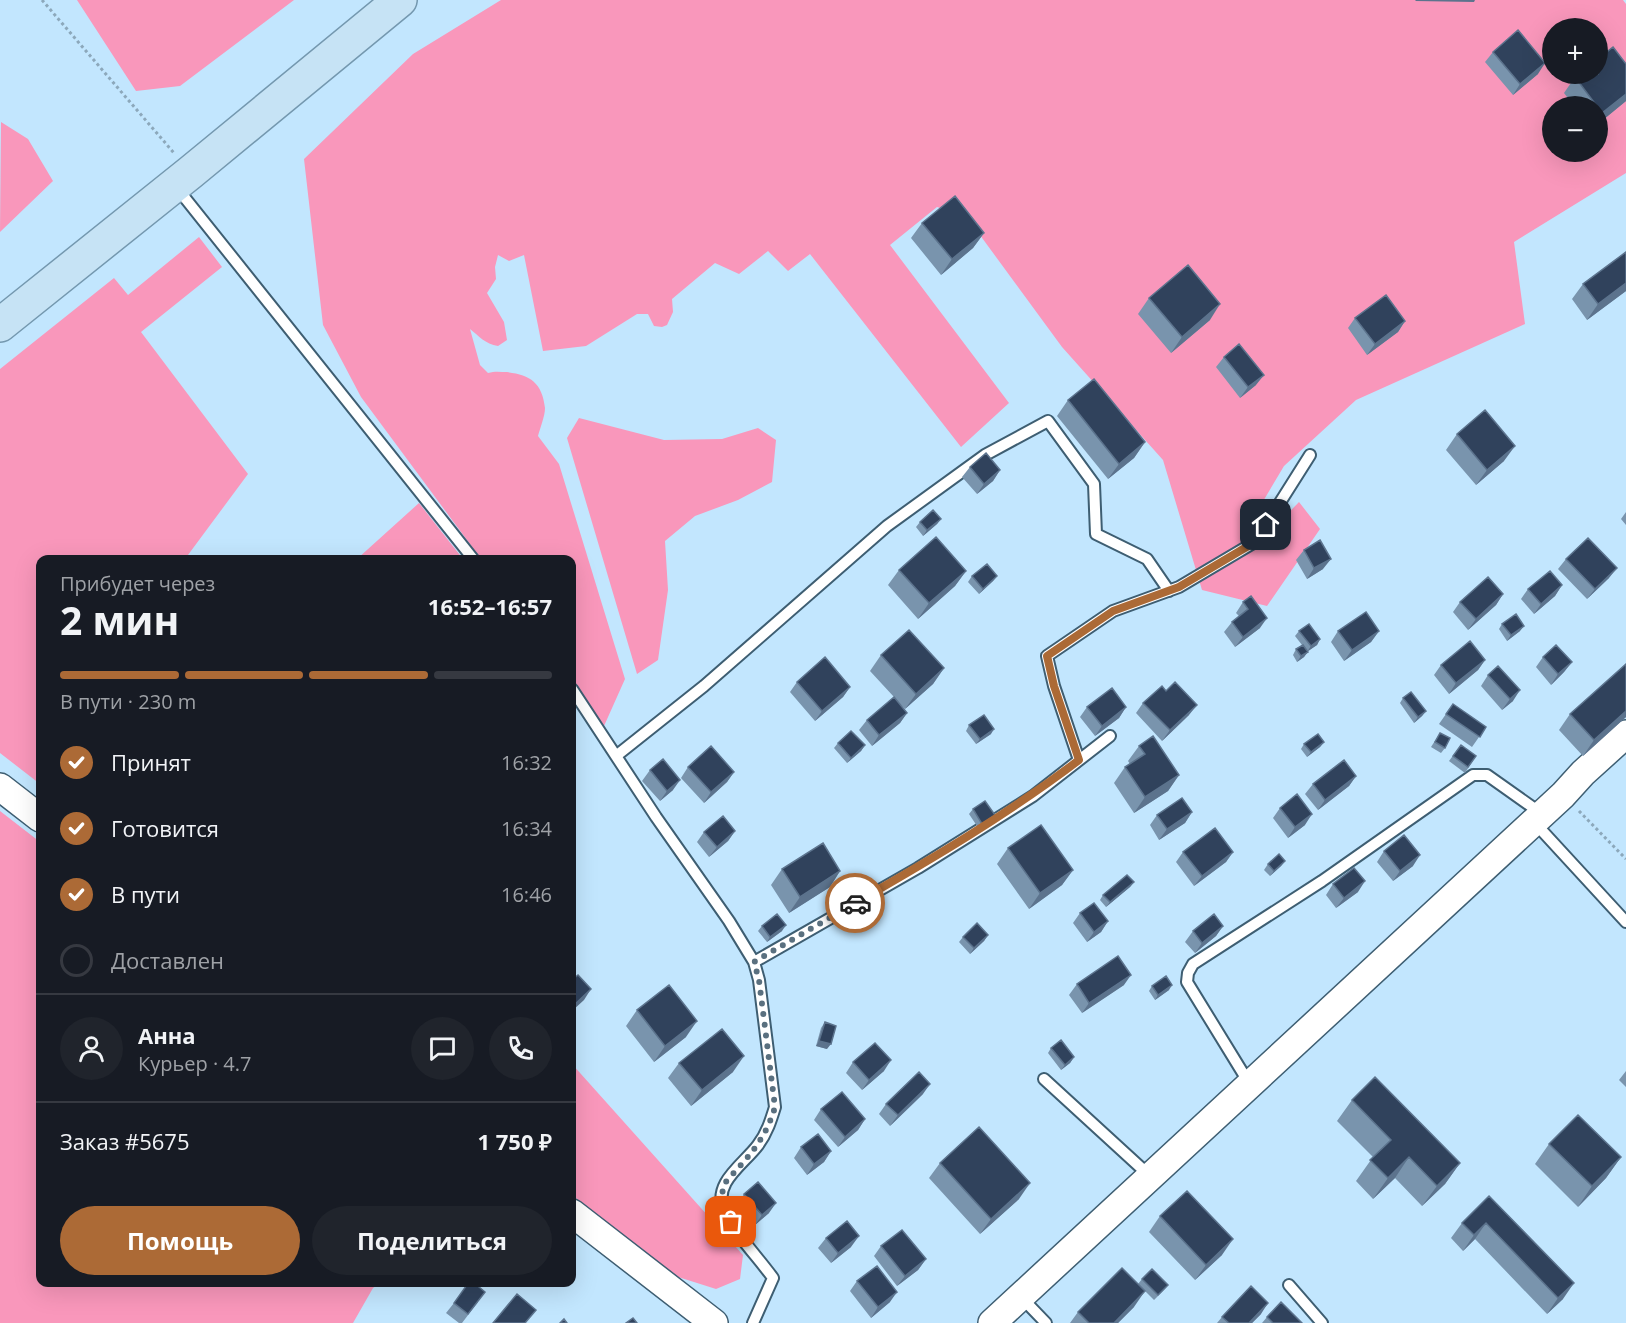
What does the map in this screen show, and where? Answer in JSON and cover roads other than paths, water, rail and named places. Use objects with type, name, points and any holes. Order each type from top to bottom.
[{"type":"main road","points":[[0,324],[183,179],[400,0]]},
{"type":"street","points":[[992,1323],[1251,1086],[1626,734]]},
{"type":"street","points":[[0,787],[36,815]]},
{"type":"street","points":[[576,1216],[714,1323]]},
{"type":"lane","points":[[183,179],[470,555]]},
{"type":"lane","points":[[616,756],[704,686],[887,526],[985,455],[1048,421],[1094,484],[1096,534],[1147,560],[1169,591]]},
{"type":"lane","points":[[1079,760],[1054,686],[1047,656],[1113,611],[1179,587],[1255,542],[1310,455]]},
{"type":"lane","points":[[576,694],[656,817],[729,921],[754,962],[759,980],[775,1107],[769,1126],[759,1144],[727,1180],[720,1198],[731,1222],[772,1278],[753,1323]]},
{"type":"lane","points":[[754,962],[918,868],[1033,796],[1110,736]]},
{"type":"lane","points":[[1251,1086],[1187,982],[1193,963],[1322,881],[1473,775],[1487,775],[1538,818],[1626,922]]},
{"type":"lane","points":[[1044,1079],[1151,1177]]},
{"type":"lane","points":[[1289,1285],[1322,1323]]},
{"type":"lane","points":[[1020,1297],[1046,1323]]}]
